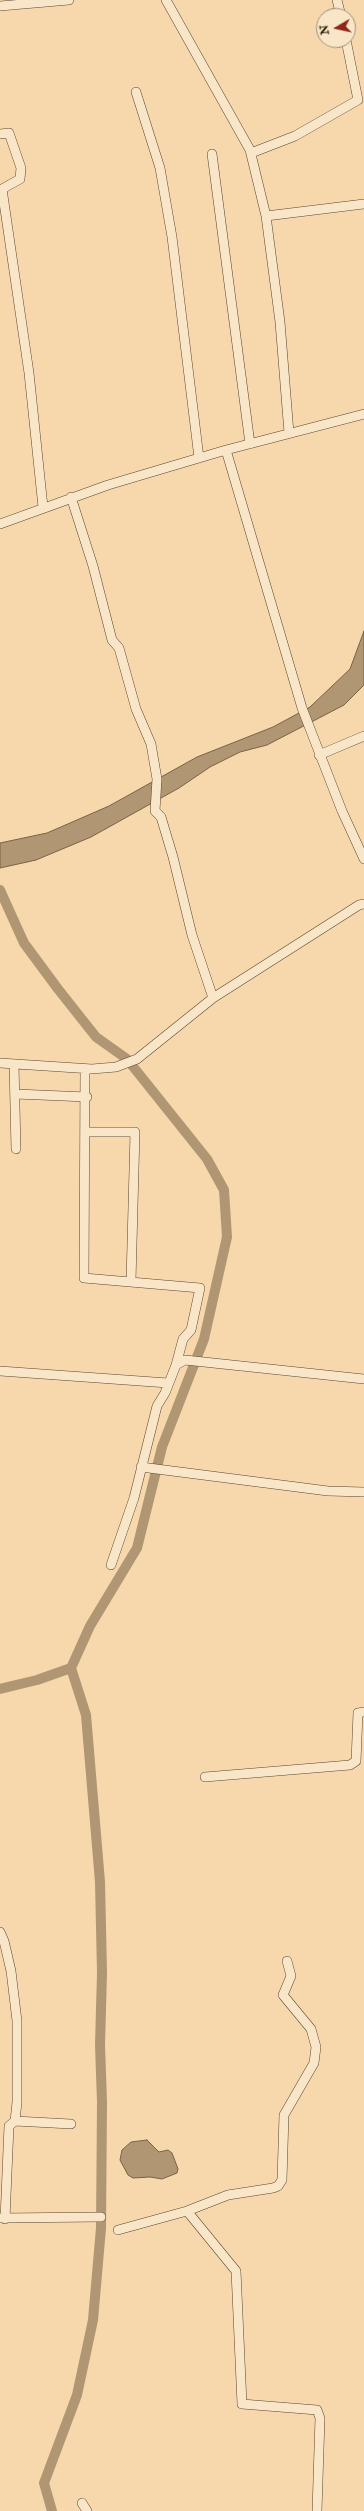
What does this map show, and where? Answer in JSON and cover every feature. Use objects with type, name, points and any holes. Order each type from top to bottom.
[{"type":"street","points":[[0,6],[69,0]]},
{"type":"street","points":[[166,0],[251,153],[266,216],[280,322],[289,433]]},
{"type":"street","points":[[251,153],[295,136],[358,100],[348,48]]},
{"type":"street","points":[[136,92],[160,168],[172,236],[198,458]]},
{"type":"street","points":[[0,134],[9,133],[21,168],[20,179],[2,189],[29,373],[43,507]]},
{"type":"street","points":[[212,154],[250,444]]},
{"type":"street","points":[[266,216],[364,204]]},
{"type":"street","points":[[0,524],[71,497],[198,458],[364,414]]},
{"type":"street","points":[[226,450],[302,708],[319,755],[364,859]]},
{"type":"street","points":[[71,497],[94,566],[112,640],[119,648],[136,709],[151,744],[157,779],[155,811],[161,817],[173,857],[192,934],[212,998]]},
{"type":"street","points":[[319,755],[364,736]]},
{"type":"street","points":[[0,1063],[85,1069],[116,1067],[137,1059],[212,998],[359,905],[364,904]]},
{"type":"street","points":[[14,1064],[16,1094],[16,1149]]},
{"type":"street","points":[[85,1069],[87,1097],[84,1278],[200,1288],[191,1330],[183,1339],[180,1362],[157,1406],[134,1498],[111,1565]]},
{"type":"street","points":[[16,1094],[87,1097]]},
{"type":"street","points":[[86,1132],[135,1132],[131,1281]]},
{"type":"street","points":[[180,1362],[209,1362],[364,1379]]},
{"type":"street","points":[[0,1371],[168,1383]]},
{"type":"street","points":[[141,1467],[328,1491],[364,1492]]},
{"type":"street","points":[[205,1777],[350,1765],[356,1761],[358,1713],[364,1712]]},
{"type":"street","points":[[0,1932],[4,1941],[11,1971],[17,2021],[17,2102],[15,2121]]},
{"type":"street","points":[[118,2230],[187,2211],[228,2195],[273,2188],[278,2186],[282,2180],[284,2115],[293,2095],[314,2063],[316,2047],[311,2029],[283,1995],[291,1976],[287,1961]]},
{"type":"street","points":[[71,2124],[15,2121],[9,2126],[2,2219],[101,2217]]},
{"type":"street","points":[[187,2211],[236,2271],[242,2404],[317,2410],[320,2418],[317,2511]]},
{"type":"shaded area","points":[[364,631],[364,685],[344,705],[267,745],[240,752],[210,767],[179,788],[91,837],[36,860],[0,868],[0,843],[47,833],[109,806],[197,757],[273,727],[310,707],[350,669]]},
{"type":"shaded area","points":[[147,2140],[159,2152],[168,2150],[172,2153],[178,2169],[177,2173],[162,2179],[150,2177],[133,2178],[128,2175],[120,2160],[122,2150],[131,2142]]},
{"type":"waterway","points":[[0,890],[24,943],[58,989],[96,1037],[127,1059],[207,1159],[224,1190],[227,1237],[204,1339],[162,1447],[137,1548],[90,1626],[71,1668],[86,1715],[100,1882],[102,1973],[100,2045],[102,2102],[101,2228],[93,2320],[77,2395],[44,2483],[52,2511]]},
{"type":"waterway","points":[[0,1689],[37,1680],[71,1668]]}]
